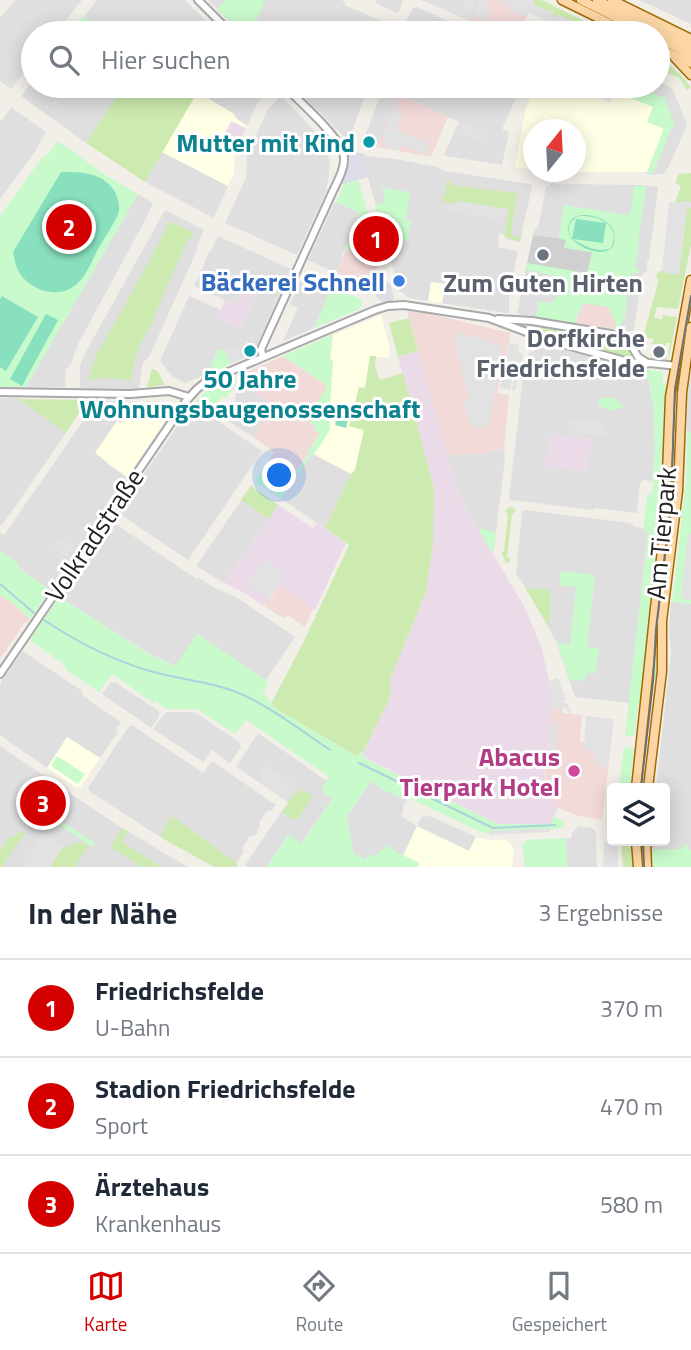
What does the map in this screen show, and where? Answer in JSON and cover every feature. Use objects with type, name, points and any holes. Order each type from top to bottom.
[{"type":"main road","points":[[562,0],[605,21]]},
{"type":"main road","points":[[581,0],[624,21]]},
{"type":"main road","points":[[597,0],[639,21]]},
{"type":"main road","points":[[612,0],[656,21]]},
{"type":"main road","points":[[670,28],[689,37]]},
{"type":"main road","points":[[670,36],[691,47]]},
{"type":"main road","points":[[670,44],[691,55]]},
{"type":"main road","points":[[670,54],[691,63]]},
{"type":"main road","points":[[670,54],[691,75]]},
{"type":"main road","name":"Am Tierpark","points":[[637,783],[665,526],[669,417],[674,367],[691,280]]},
{"type":"main road","name":"Am Tierpark","points":[[649,783],[661,678],[662,624],[678,491],[680,419],[691,327]]},
{"type":"main road","points":[[636,846],[638,867]]},
{"type":"main road","points":[[646,846],[647,867]]},
{"type":"street","points":[[198,0],[219,21]]},
{"type":"street","points":[[263,357],[261,349],[342,170],[344,152],[332,135],[296,98]]},
{"type":"street","name":"Volkradstraße","points":[[0,674],[189,397],[207,381],[388,306],[418,306],[492,319]]},
{"type":"street","points":[[492,319],[548,340],[625,361],[650,363]]},
{"type":"street","points":[[492,319],[532,321],[615,335],[631,345],[640,359],[674,367],[686,364]]},
{"type":"street","points":[[267,336],[274,353]]},
{"type":"street","points":[[0,392],[130,394],[169,391],[189,397]]},
{"type":"shaded area","points":[[16,0],[82,0],[65,21],[21,21],[21,76],[11,89],[0,81],[0,18]]},
{"type":"shaded area","points":[[97,0],[185,0],[206,21],[80,21]]},
{"type":"shaded area","points":[[208,0],[341,0],[345,5],[381,21],[229,21]]},
{"type":"shaded area","points":[[375,0],[403,0],[397,13],[377,4]]},
{"type":"shaded area","points":[[421,0],[480,0],[471,21]]},
{"type":"shaded area","points":[[466,0],[476,0],[469,19],[459,15]]},
{"type":"shaded area","points":[[480,0],[534,0],[525,21],[471,21]]},
{"type":"shaded area","points":[[480,0],[490,0],[486,7],[490,9],[485,21],[474,15]]},
{"type":"shaded area","points":[[498,0],[534,0],[532,4],[553,12],[553,17],[558,15],[572,21],[548,21],[528,13],[526,17],[508,10],[510,5]]},
{"type":"shaded area","points":[[639,0],[691,0],[691,24]]},
{"type":"shaded area","points":[[417,7],[448,21],[406,21],[412,9]]},
{"type":"shaded area","points":[[670,87],[687,125],[664,174],[650,175],[644,173],[647,172],[653,107],[632,98],[670,98]]},
{"type":"shaded area","points":[[24,98],[116,98],[86,143]]},
{"type":"shaded area","points":[[194,98],[207,98],[234,114],[247,126],[246,128],[231,121],[221,142],[237,149],[234,174],[228,186],[162,152]]},
{"type":"shaded area","points":[[208,98],[262,98],[247,126],[234,114]]},
{"type":"shaded area","points":[[279,98],[283,98],[321,137],[328,154],[330,166],[326,192],[297,255],[225,223],[246,178],[247,155],[268,109]]},
{"type":"shaded area","points":[[306,98],[364,98],[350,138],[346,139]]},
{"type":"shaded area","points":[[379,98],[399,98],[377,147],[364,145],[363,141]]},
{"type":"shaded area","points":[[399,98],[407,98],[448,117],[431,157],[377,147]]},
{"type":"shaded area","points":[[407,98],[516,98],[502,129],[509,132],[502,165],[445,156],[459,122]]},
{"type":"shaded area","points":[[530,98],[599,98],[610,103],[612,98],[632,98],[653,107],[664,129],[647,172],[586,172],[586,119],[524,119]]},
{"type":"shaded area","points":[[11,107],[46,132],[0,199],[0,120]]},
{"type":"shaded area","points":[[395,109],[403,112],[396,129],[430,144],[425,155],[402,145],[399,151],[383,144],[386,138],[383,136]]},
{"type":"shaded area","points":[[231,121],[246,128],[237,149],[221,142]]},
{"type":"shaded area","points":[[463,123],[486,134],[483,141],[465,135],[460,130]]},
{"type":"shaded area","points":[[523,123],[523,168],[515,167]]},
{"type":"shaded area","points":[[162,152],[228,186],[214,218],[145,182]]},
{"type":"shaded area","points":[[348,153],[366,154],[363,159],[368,177],[340,185],[349,163]]},
{"type":"shaded area","points":[[366,156],[530,184],[532,187],[520,242],[506,239],[499,234],[498,247],[518,251],[509,296],[509,312],[409,298],[399,290],[363,159]]},
{"type":"shaded area","points":[[552,183],[658,187],[649,261],[647,270],[642,274],[634,330],[630,332],[615,329],[616,324],[577,316],[576,323],[517,314],[527,263],[586,274],[564,248],[565,239],[533,235],[538,228],[546,187]]},
{"type":"shaded area","points":[[138,194],[153,203],[78,344],[66,370],[65,387],[26,387]]},
{"type":"shaded area","points":[[456,201],[508,209],[508,213],[499,219],[447,211],[448,203],[454,204]]},
{"type":"shaded area","points":[[335,202],[359,212],[358,220],[363,222],[354,246],[347,243],[336,273],[308,260]]},
{"type":"shaded area","points":[[669,202],[691,202],[691,208],[687,208],[679,275],[664,273],[662,269]]},
{"type":"shaded area","points":[[165,210],[204,230],[149,357],[143,362],[139,389],[80,388],[80,366],[84,355]]},
{"type":"shaded area","points":[[533,235],[566,239],[564,248],[592,252],[587,274],[527,263]]},
{"type":"shaded area","points":[[218,236],[291,269],[253,354],[185,383],[173,377],[160,361],[189,296],[221,310],[218,319],[240,329],[260,286],[236,305],[194,286]]},
{"type":"shaded area","points":[[346,249],[378,265],[368,287],[336,273]]},
{"type":"shaded area","points":[[304,274],[332,287],[314,328],[283,341],[298,308],[290,304]]},
{"type":"shaded area","points":[[385,276],[394,297],[392,301],[382,302],[375,295],[377,291],[383,292],[382,277]]},
{"type":"shaded area","points":[[247,280],[260,285],[240,329],[217,318],[225,300],[236,305]]},
{"type":"shaded area","points":[[431,282],[445,284],[442,303],[428,301]]},
{"type":"shaded area","points":[[584,303],[608,307],[616,324],[615,329],[576,323]]},
{"type":"shaded area","points":[[407,311],[511,333],[497,393],[509,395],[504,449],[491,450],[490,453],[446,455]]},
{"type":"shaded area","points":[[381,315],[390,349],[389,358],[370,356],[365,388],[359,387],[364,430],[351,474],[314,454],[330,428],[333,361],[330,360],[333,335]]},
{"type":"shaded area","points":[[457,333],[492,341],[493,346],[500,344],[503,355],[490,422],[484,428],[475,429],[469,423],[463,401],[469,399],[455,344]]},
{"type":"shaded area","points":[[509,343],[520,345],[518,352],[523,353],[515,391],[512,390],[518,356],[510,390],[500,388]]},
{"type":"shaded area","points":[[535,343],[642,368],[641,374],[649,379],[653,399],[655,451],[652,481],[642,480],[640,484],[637,513],[595,508],[593,510],[509,498],[523,376],[529,353],[535,351]]},
{"type":"shaded area","points":[[231,346],[238,349],[242,359],[231,364],[225,349]]},
{"type":"shaded area","points":[[418,351],[464,505],[524,606],[542,648],[549,681],[551,709],[543,787],[558,808],[550,824],[497,824],[364,757],[363,753],[391,696],[390,679],[426,592],[433,545],[434,488],[398,357]]},
{"type":"shaded area","points":[[283,356],[326,385],[315,406],[313,417],[320,433],[291,480],[266,464],[274,452],[253,437],[274,405],[242,385],[244,381],[240,375]]},
{"type":"shaded area","points":[[691,373],[691,432],[687,432],[687,399]]},
{"type":"shaded area","points":[[242,385],[274,405],[253,437],[228,421],[227,416]]},
{"type":"shaded area","points":[[0,398],[18,398],[66,433],[0,525]]},
{"type":"shaded area","points":[[91,400],[134,402],[121,423],[117,421],[107,464],[127,477],[50,590],[0,551],[0,533],[4,535],[88,414]]},
{"type":"shaded area","points":[[134,402],[169,402],[169,415],[127,477],[95,453],[117,421],[121,423]]},
{"type":"shaded area","points":[[191,407],[205,417],[212,417],[262,451],[188,560],[117,512]]},
{"type":"shaded area","points":[[570,419],[607,423],[605,436],[569,432]]},
{"type":"shaded area","points":[[550,434],[591,439],[588,471],[545,466]]},
{"type":"shaded area","points":[[504,449],[492,552],[464,504],[446,455],[490,453],[491,450]]},
{"type":"shaded area","points":[[312,454],[351,474],[325,528],[256,482],[266,464],[289,480]]},
{"type":"shaded area","points":[[251,486],[278,505],[224,583],[197,565]]},
{"type":"shaded area","points":[[278,505],[313,528],[317,523],[346,543],[315,610],[279,586],[264,606],[224,583]]},
{"type":"shaded area","points":[[525,510],[631,523],[634,527],[648,531],[629,703],[575,697],[556,641],[516,573],[522,512]]},
{"type":"shaded area","points":[[111,521],[197,579],[198,577],[236,597],[295,637],[266,680],[198,634],[176,666],[150,654],[59,597]]},
{"type":"shaded area","points":[[688,534],[691,534],[691,600],[681,598]]},
{"type":"shaded area","points":[[59,537],[74,547],[68,557],[52,546]]},
{"type":"shaded area","points":[[265,559],[286,574],[267,599],[247,585]]},
{"type":"shaded area","points":[[279,586],[313,609],[305,627],[289,616],[283,618],[264,606],[267,598],[271,599]]},
{"type":"shaded area","points":[[0,595],[30,619],[25,622],[0,659]]},
{"type":"shaded area","points":[[671,602],[691,604],[691,850],[688,850],[687,845],[683,845],[683,849],[652,850],[652,846],[670,846],[670,783],[657,783],[671,652]]},
{"type":"shaded area","points":[[22,652],[82,691],[83,696],[121,722],[116,730],[118,732],[100,758],[67,737],[47,768],[0,735],[0,686]]},
{"type":"shaded area","points":[[558,678],[566,700],[564,701],[571,712],[568,713],[566,708],[551,709],[549,681]]},
{"type":"shaded area","points":[[115,682],[159,711],[159,717],[151,728],[102,694],[110,683]]},
{"type":"shaded area","points":[[562,708],[563,713],[582,715],[580,741],[611,745],[602,820],[579,816],[558,808],[543,788],[551,709]]},
{"type":"shaded area","points":[[167,712],[196,713],[239,742],[241,747],[230,763],[212,750],[203,762],[153,729]]},
{"type":"shaded area","points":[[586,716],[614,719],[608,767],[597,765],[592,751],[584,747]]},
{"type":"shaded area","points":[[551,723],[558,724],[554,762],[547,762]]},
{"type":"shaded area","points":[[132,725],[203,773],[213,762],[276,805],[271,811],[267,811],[255,836],[250,836],[234,867],[215,867],[154,833],[89,791],[88,788]]},
{"type":"shaded area","points":[[258,733],[327,781],[321,790],[333,798],[301,844],[288,835],[267,867],[248,867],[245,865],[288,802],[236,767]]},
{"type":"shaded area","points":[[67,737],[100,758],[81,786],[76,787],[47,768]]},
{"type":"shaded area","points":[[0,746],[117,825],[188,867],[0,867]]},
{"type":"shaded area","points":[[264,763],[297,785],[287,799],[260,781],[262,778],[256,774]]},
{"type":"shaded area","points":[[32,769],[42,776],[33,790],[23,783]]},
{"type":"shaded area","points":[[371,781],[407,800],[401,816],[417,826],[421,818],[428,815],[476,837],[469,851],[417,827],[403,856],[385,849],[375,857],[364,860],[353,853],[346,816]]},
{"type":"shaded area","points":[[417,826],[469,851],[476,837],[506,840],[514,852],[512,867],[418,867],[419,863],[403,856]]},
{"type":"shaded area","points":[[578,826],[592,828],[596,832],[597,867],[525,867],[523,844],[527,840],[571,838]]},
{"type":"shaded area","points":[[550,828],[550,832],[489,835],[489,831]]},
{"type":"shaded area","points":[[42,833],[63,847],[50,867],[21,867]]},
{"type":"shaded area","points":[[604,841],[607,841],[607,846],[617,846],[618,867],[603,867]]},
{"type":"green space","points":[[226,0],[265,0],[256,21],[229,21],[217,9]]},
{"type":"green space","points":[[534,0],[542,0],[584,21],[572,21],[558,15],[553,17],[533,4]]},
{"type":"green space","points":[[670,66],[691,88],[687,90],[679,78],[670,74]]},
{"type":"green space","points":[[116,98],[194,98],[145,182],[86,143]]},
{"type":"green space","points":[[632,98],[665,98],[675,124],[653,173],[647,173],[664,129],[647,122],[653,107]]},
{"type":"green space","points":[[58,141],[107,176],[138,194],[26,387],[0,387],[0,216],[42,158]]},
{"type":"green space","points":[[61,172],[97,176],[109,184],[118,200],[119,211],[84,276],[71,288],[48,292],[26,281],[17,268],[13,252]]},
{"type":"green space","points":[[691,173],[691,202],[675,203],[681,186],[675,183],[679,174]]},
{"type":"green space","points":[[358,180],[364,200],[368,201],[364,203],[378,265],[346,247],[348,243],[354,245],[362,223],[358,220],[359,212],[336,202],[344,184]]},
{"type":"green space","points":[[447,180],[451,181],[451,185],[517,193],[511,233],[512,236],[521,236],[520,242],[505,237],[508,209],[456,201],[454,204],[442,200]]},
{"type":"green space","points":[[634,186],[646,186],[635,268],[639,269],[639,273],[630,273],[621,330],[615,329],[616,324],[608,307],[584,303],[576,323],[536,317],[539,302],[551,303],[556,299],[559,282],[556,276],[526,270],[527,263],[587,273],[592,252],[564,248],[566,240],[559,239],[564,205],[630,215]]},
{"type":"green space","points":[[382,188],[410,192],[406,220],[411,222],[408,241],[386,244],[375,205],[386,202]]},
{"type":"green space","points":[[687,208],[691,208],[691,245],[678,309],[657,307],[654,318],[662,319],[663,315],[677,317],[669,358],[666,359],[651,357],[650,355],[668,358],[670,343],[666,343],[666,346],[652,344],[654,339],[643,337],[659,279],[656,278],[657,273],[662,270],[679,274]]},
{"type":"green space","points":[[587,215],[598,218],[608,223],[611,226],[615,236],[614,243],[611,249],[604,251],[596,251],[587,249],[572,239],[568,232],[570,221],[576,216]],"holes":[[[579,216],[601,220],[607,223],[611,228],[614,240],[611,248],[596,250],[573,239],[603,243],[606,223],[576,219],[572,238],[569,232],[571,223]]]},
{"type":"green space","points":[[168,221],[194,233],[185,245],[140,345],[131,381],[110,378],[88,380],[97,354],[168,227]]},
{"type":"green space","points":[[332,287],[362,300],[360,309],[314,328]]},
{"type":"green space","points":[[2,296],[38,317],[6,371],[0,367]]},
{"type":"green space","points":[[46,314],[58,320],[22,386],[10,379]]},
{"type":"green space","points":[[409,318],[418,351],[398,357],[389,323]]},
{"type":"green space","points":[[536,324],[607,337],[620,342],[629,349],[633,357],[628,360],[534,333],[532,329]]},
{"type":"green space","points":[[333,334],[330,360],[333,361],[330,428],[282,499],[256,482],[256,479],[266,464],[291,480],[320,434],[309,422],[316,407],[314,406],[326,389],[326,385],[283,356]]},
{"type":"green space","points":[[225,349],[231,364],[214,371],[211,365],[218,350]]},
{"type":"green space","points":[[370,356],[376,356],[375,367],[380,380],[403,373],[434,488],[433,545],[426,592],[390,679],[391,696],[363,753],[358,757],[271,704],[349,545],[325,528],[352,472],[355,471],[364,430],[349,426],[359,387],[365,388]]},
{"type":"green space","points":[[152,369],[159,373],[165,385],[147,387]]},
{"type":"green space","points":[[648,369],[663,372],[663,384],[669,385],[663,507],[642,700],[638,705],[635,734],[625,736],[648,532],[643,530],[647,495],[652,494],[655,451],[653,400],[650,381],[643,374]]},
{"type":"green space","points":[[236,377],[236,385],[226,398],[222,397],[210,413],[213,415],[211,418],[191,407],[206,391]]},
{"type":"green space","points":[[601,398],[616,399],[624,406],[611,410],[599,405]]},
{"type":"green space","points":[[18,399],[84,400],[84,405],[66,433]]},
{"type":"green space","points":[[340,404],[351,407],[346,428],[335,425]]},
{"type":"green space","points":[[687,432],[691,432],[691,604],[672,602],[686,482]]},
{"type":"green space","points":[[669,482],[677,482],[659,676],[650,680]]},
{"type":"green space","points":[[251,486],[278,505],[269,519],[241,500]]},
{"type":"green space","points":[[509,507],[516,511],[512,514],[507,557],[510,562],[506,563],[501,552],[504,551],[508,514],[505,511]]},
{"type":"green space","points":[[481,528],[496,533],[494,551],[492,552],[479,530]]},
{"type":"green space","points":[[0,551],[20,564],[18,568],[50,590],[30,619],[0,595]]},
{"type":"green space","points":[[561,571],[595,575],[587,647],[599,648],[595,674],[586,673],[585,681],[570,680],[557,643],[570,644],[576,587],[560,585]]},
{"type":"green space","points":[[525,588],[547,589],[551,592],[549,627]]},
{"type":"green space","points":[[59,597],[149,654],[175,666],[197,634],[269,682],[263,692],[275,708],[357,757],[361,752],[366,759],[497,824],[550,824],[554,817],[565,822],[563,828],[483,833],[409,798],[407,800],[386,792],[371,781],[347,816],[353,853],[364,860],[369,854],[375,857],[386,845],[419,863],[418,867],[267,867],[288,835],[302,843],[333,799],[321,790],[329,777],[246,720],[235,734],[197,709],[167,709],[155,701],[153,703],[112,674],[99,692],[66,670],[65,665],[31,641]]},
{"type":"green space","points":[[624,747],[631,748],[634,751],[631,783],[620,783]]},
{"type":"green space","points":[[57,756],[85,774],[78,784],[51,766]]},
{"type":"green space","points":[[302,789],[313,796],[298,819],[293,820],[282,812],[296,792],[299,794]]},
{"type":"green space","points":[[172,816],[238,864],[236,867],[214,867],[162,838],[161,835]]},
{"type":"green space","points":[[58,819],[95,843],[93,847],[55,822]]},
{"type":"green space","points":[[122,828],[128,831],[122,842],[161,867],[141,867],[112,848]]},
{"type":"green space","points":[[20,830],[25,833],[0,867],[0,851],[9,837],[15,837]]},
{"type":"green space","points":[[566,838],[567,867],[525,867],[523,844],[527,840]]},
{"type":"green space","points":[[81,842],[88,846],[75,867],[50,867],[62,848]]},
{"type":"green space","points":[[683,845],[688,845],[688,850],[691,850],[691,867],[653,867],[652,850],[682,849]]},
{"type":"green space","points":[[621,846],[631,846],[633,867],[623,867]]},
{"type":"waterway","points":[[0,584],[34,613]]},
{"type":"waterway","points":[[44,620],[82,643],[136,667],[203,682],[246,696],[330,750]]},
{"type":"waterway","points":[[359,763],[493,828],[555,825]]},
{"type":"tram line","points":[[642,783],[671,502],[675,389],[691,296]]},
{"type":"tram line","points":[[643,846],[644,867]]},
{"type":"place","name":"Mutter mit Kind","points":[[369,142]]},
{"type":"place","name":"Stadion Friedrichsfelde","points":[[69,227]]},
{"type":"place","name":"Friedrichsfelde","points":[[376,239]]},
{"type":"place","name":"Zum Guten Hirten","points":[[543,255]]},
{"type":"place","name":"Bäckerei Schnell","points":[[399,281]]},
{"type":"place","name":"50 Jahre Wohnungsbaugenossenschaft","points":[[250,351]]},
{"type":"place","name":"Dorfkirche Friedrichsfelde","points":[[659,352]]},
{"type":"place","name":"Abacus Tierpark Hotel","points":[[574,771]]},
{"type":"place","name":"Ärztehaus","points":[[43,803]]}]
